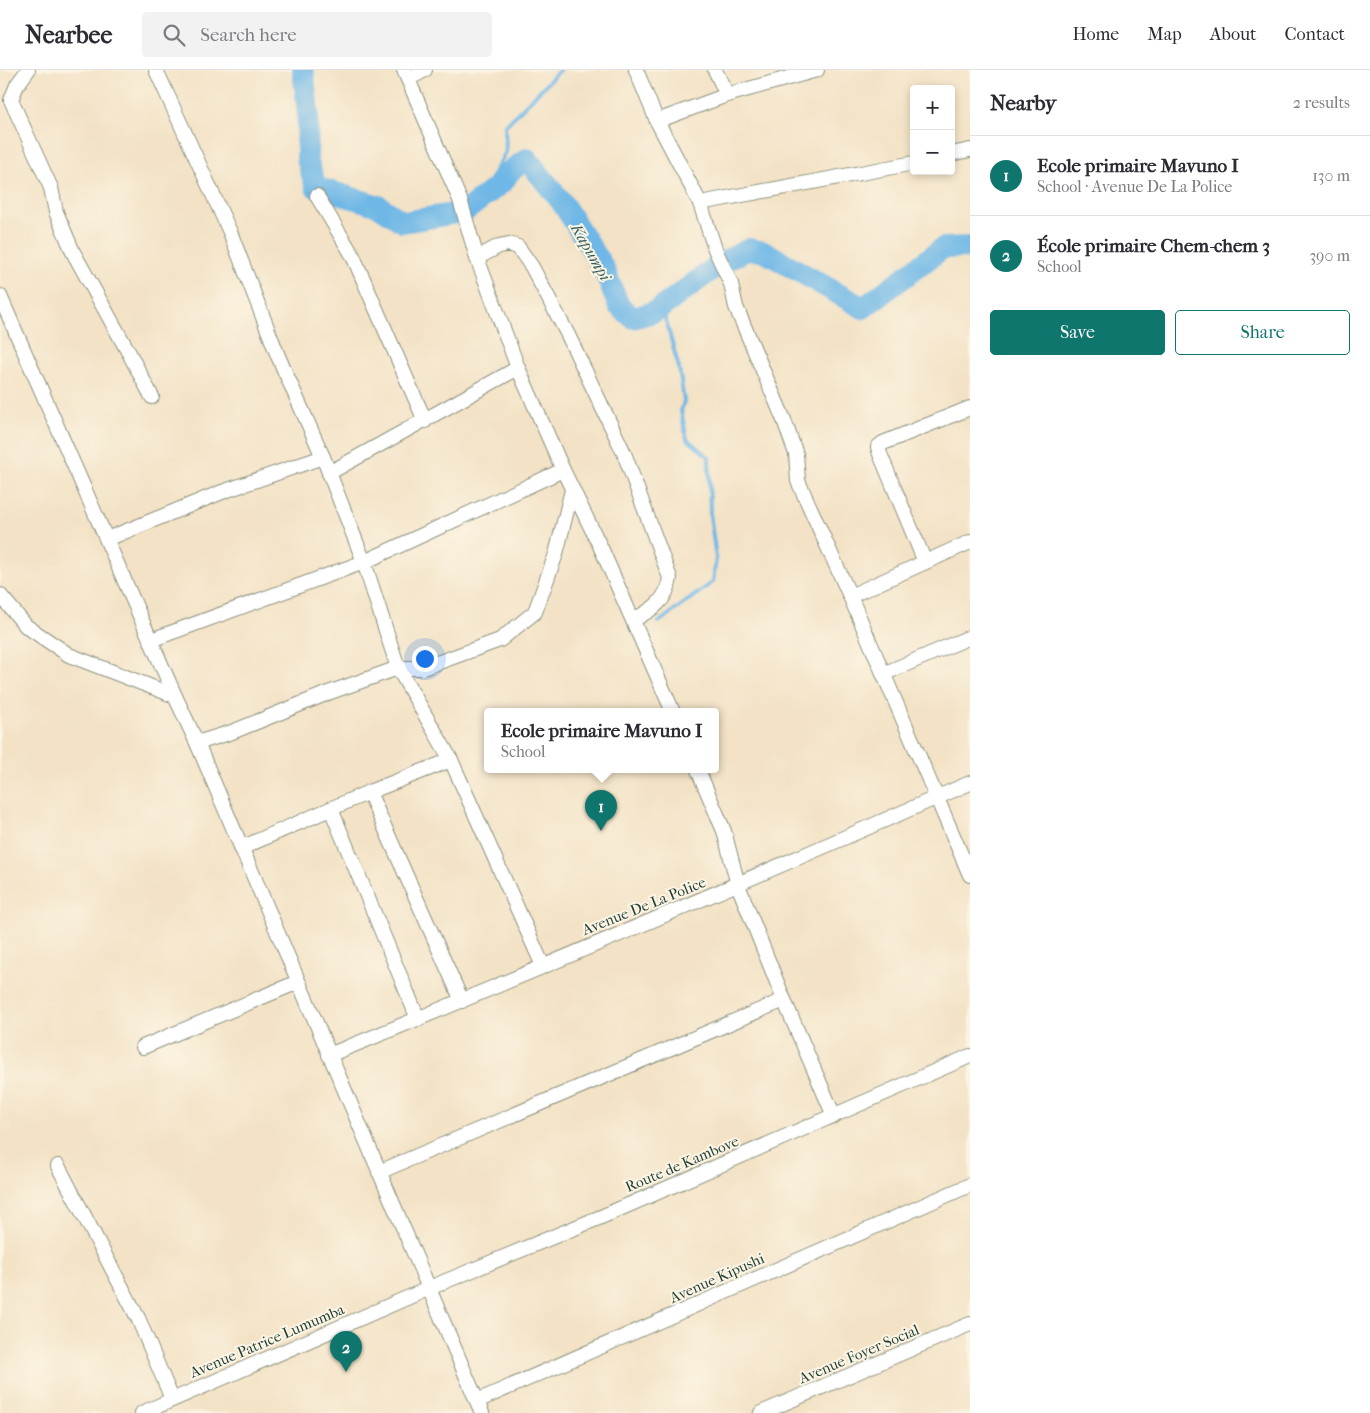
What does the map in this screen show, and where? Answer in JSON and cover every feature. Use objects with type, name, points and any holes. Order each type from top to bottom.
[{"type":"street","points":[[28,70],[17,85],[11,100],[51,188],[56,212],[73,252],[152,397]]},
{"type":"street","points":[[156,70],[230,232],[278,356],[323,457],[364,562],[398,668],[451,760],[543,966]]},
{"type":"street","points":[[425,70],[406,74],[460,200],[477,258],[518,368],[572,490],[601,548],[671,708]]},
{"type":"street","points":[[636,70],[657,120],[700,203],[715,249],[731,284],[736,308],[787,428],[796,454],[798,481],[850,596],[970,875]]},
{"type":"street","points":[[715,70],[727,95]]},
{"type":"street","points":[[657,120],[727,95],[817,70]]},
{"type":"street","points":[[955,153],[970,150]]},
{"type":"street","points":[[700,203],[910,164]]},
{"type":"street","points":[[317,196],[353,256],[425,421]]},
{"type":"street","points":[[477,258],[499,246],[509,244],[518,247],[532,267],[568,335],[624,453],[670,578],[669,588],[664,598],[652,610],[632,620]]},
{"type":"street","points":[[0,296],[197,743],[480,1407]]},
{"type":"street","points":[[329,473],[518,368]]},
{"type":"street","points":[[925,562],[878,448],[883,443],[970,408]]},
{"type":"street","points":[[107,539],[222,492],[323,457]]},
{"type":"street","points":[[151,640],[364,562],[563,470]]},
{"type":"street","points":[[197,743],[232,732],[328,693],[398,668],[422,668],[500,640],[536,612],[556,554],[572,490]]},
{"type":"street","points":[[850,596],[970,542]]},
{"type":"street","points":[[0,595],[26,626],[69,655],[175,696]]},
{"type":"street","points":[[883,674],[970,637]]},
{"type":"street","points":[[241,848],[369,792],[451,760]]},
{"type":"street","points":[[699,773],[724,831],[738,884],[784,1000],[834,1116]]},
{"type":"street","name":"Avenue De La Police","points":[[329,1055],[738,884],[970,783]]},
{"type":"street","points":[[369,792],[462,1001]]},
{"type":"street","points":[[331,809],[418,1019]]},
{"type":"street","points":[[143,1047],[298,982]]},
{"type":"street","points":[[379,1172],[784,1000]]},
{"type":"street","name":"Route de Kambove","points":[[405,1299],[601,1217],[970,1056]]},
{"type":"street","points":[[58,1166],[138,1318],[172,1399]]},
{"type":"street","name":"Avenue Kipushi","points":[[480,1407],[970,1186]]},
{"type":"street","name":"Avenue Patrice Lumumba","points":[[142,1413],[405,1299]]},
{"type":"street","name":"Avenue Foyer Social","points":[[761,1413],[970,1324]]},
{"type":"waterway","name":"Kapumpi","points":[[303,70],[308,113],[307,159],[316,187],[379,206],[403,222],[464,212],[503,182],[510,171],[527,159],[561,201],[603,267],[619,306],[633,318],[654,312],[721,263],[749,249],[765,252],[863,308],[943,248],[970,247]]},
{"type":"waterway","points":[[478,201],[506,152],[505,126],[560,70]]},
{"type":"waterway","points":[[659,622],[713,582],[716,558],[710,515],[709,457],[687,439],[681,411],[684,401],[679,368],[662,307]]},
{"type":"place","name":"Ecole primaire Mavuno I","points":[[601,831]]},
{"type":"place","name":"École primaire Chem-chem 3","points":[[346,1372]]}]
